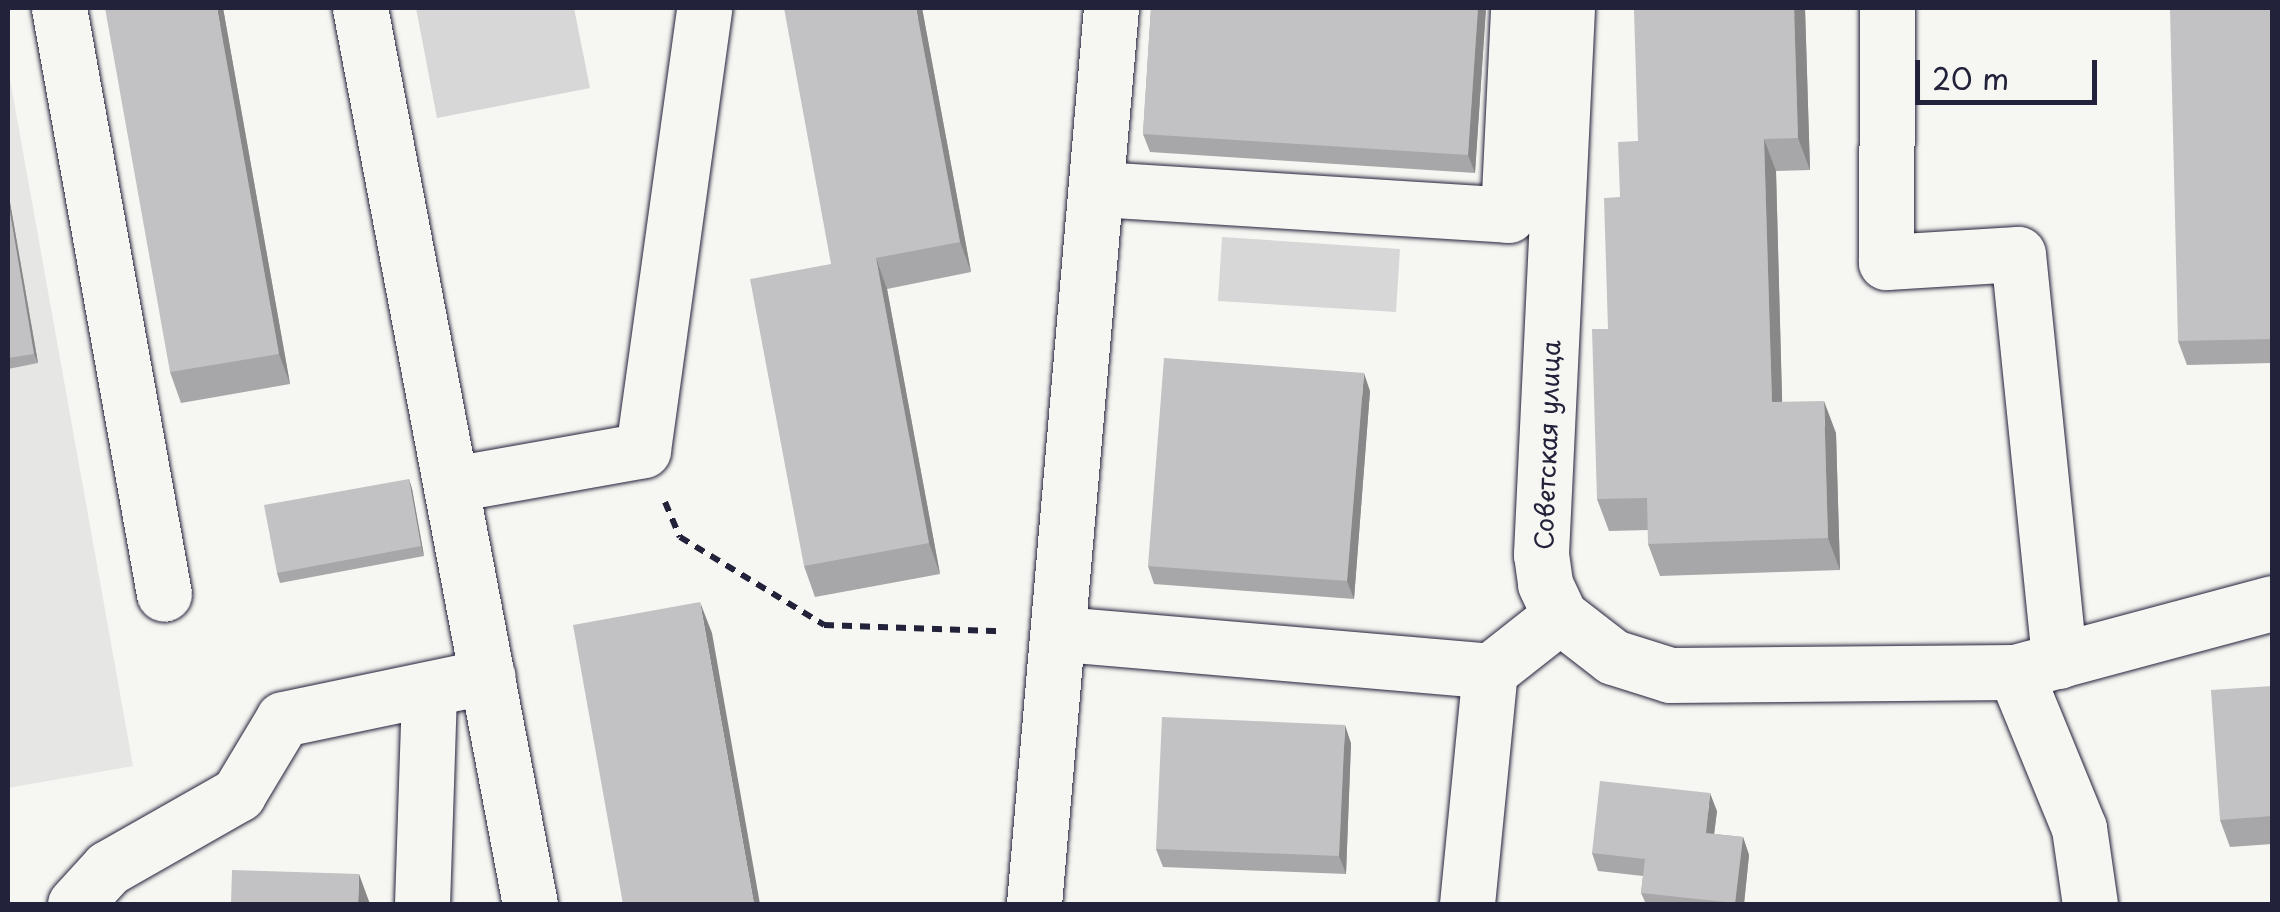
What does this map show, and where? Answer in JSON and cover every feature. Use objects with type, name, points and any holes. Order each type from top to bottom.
[{"type":"street","points":[[59,8],[164,594]]},
{"type":"street","points":[[360,8],[530,904]]},
{"type":"street","points":[[453,484],[643,450],[704,8]]},
{"type":"street","points":[[1034,904],[1062,634],[1111,8]]},
{"type":"street","points":[[1099,189],[1508,215],[1518,8]]},
{"type":"street","name":"Советская улица","points":[[1560,616],[1544,584],[1541,554],[1567,8]]},
{"type":"street","points":[[1888,8],[1886,262],[2018,254],[2037,666],[2080,828],[2090,904]]},
{"type":"street","points":[[1062,634],[1490,671],[1560,616],[1613,658],[1670,675],[2037,666],[2272,603]]},
{"type":"street","points":[[1467,904],[1490,671]]},
{"type":"street","points":[[75,904],[108,868],[238,794],[282,719],[488,676]]},
{"type":"street","points":[[422,904],[429,689]]},
{"type":"path","points":[[643,450],[680,537],[824,625],[1062,634]]},
{"type":"shaded area","points":[[416,8],[574,8],[590,88],[437,118]]},
{"type":"shaded area","points":[[8,68],[133,766],[8,788]]},
{"type":"shaded area","points":[[1222,237],[1400,249],[1396,312],[1218,301]]},
{"type":"building","points":[[105,8],[217,8],[279,354],[170,372]]},
{"type":"building","points":[[784,8],[916,8],[960,242],[876,258],[929,543],[804,566],[750,279],[831,264]]},
{"type":"building","points":[[1151,8],[1478,8],[1468,155],[1143,134]]},
{"type":"building","points":[[1794,8],[1798,138],[1764,139],[1772,402],[1824,401],[1828,538],[1648,544],[1647,498],[1597,499],[1592,329],[1608,329],[1604,198],[1620,197],[1618,142],[1638,141],[1634,10]]},
{"type":"building","points":[[2170,8],[2272,8],[2272,339],[2178,341]]},
{"type":"building","points":[[8,201],[34,354],[8,358]]},
{"type":"building","points":[[1164,358],[1364,373],[1347,581],[1148,566]]},
{"type":"building","points":[[409,479],[421,546],[277,573],[264,505]]},
{"type":"building","points":[[700,602],[754,904],[623,904],[573,625]]},
{"type":"building","points":[[2272,686],[2272,816],[2220,820],[2211,690]]},
{"type":"building","points":[[1162,717],[1345,725],[1339,856],[1156,849]]},
{"type":"building","points":[[1600,781],[1710,793],[1706,833],[1743,837],[1735,903],[1641,893],[1645,859],[1592,853]]},
{"type":"building","points":[[232,870],[359,874],[358,904],[231,904]]}]
